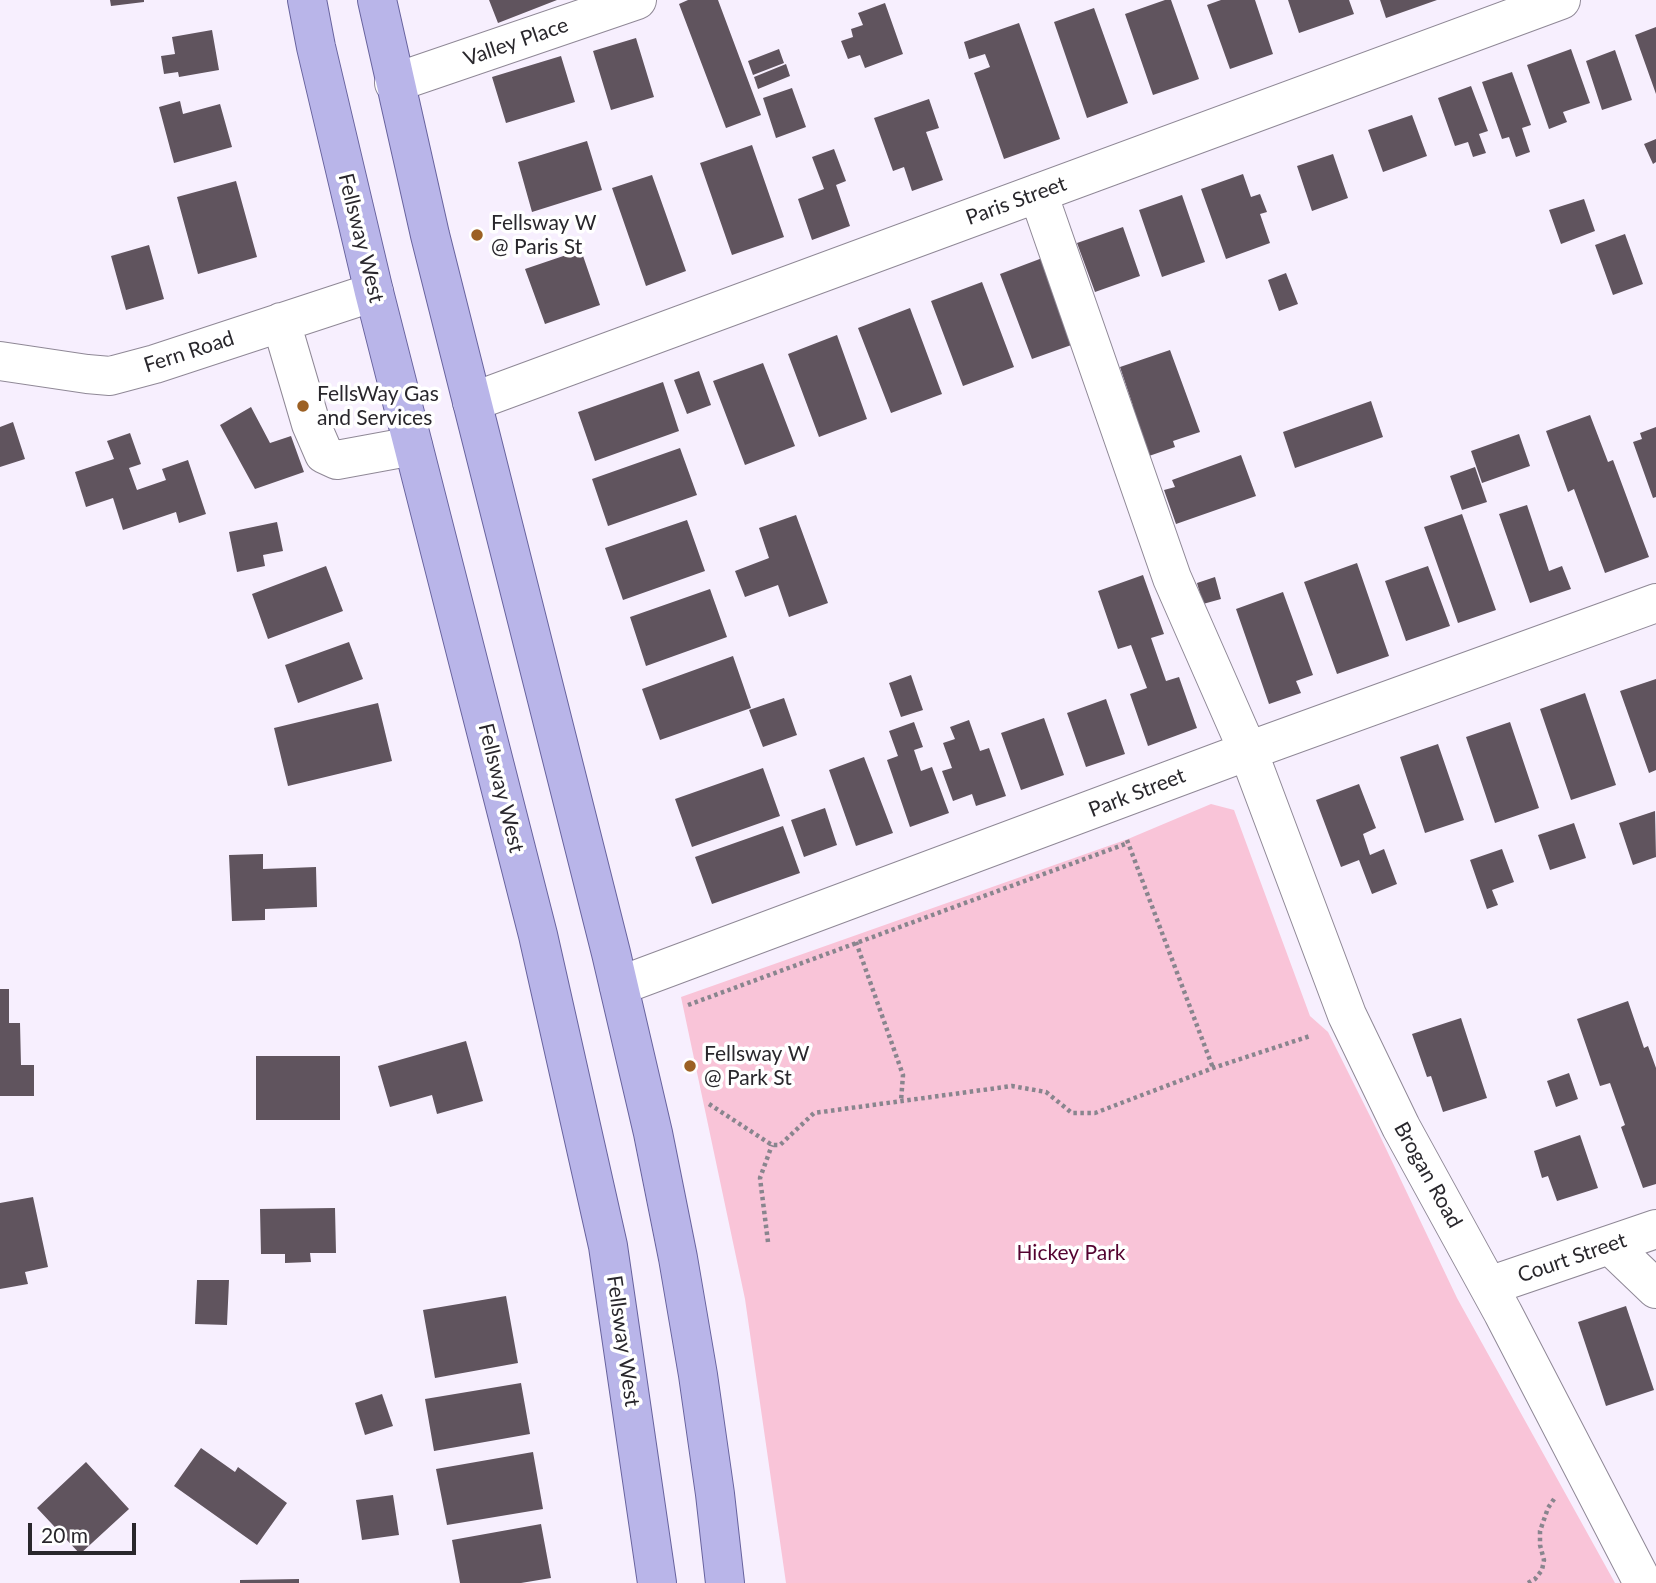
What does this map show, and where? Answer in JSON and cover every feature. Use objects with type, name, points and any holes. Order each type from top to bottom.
[{"type":"main road","name":"Fellsway West","points":[[307,0],[374,292],[538,935],[608,1246],[657,1583]]},
{"type":"main road","points":[[377,0],[394,83],[619,986],[653,1133],[678,1258],[715,1494],[725,1583]]},
{"type":"street","name":"Valley Place","points":[[394,83],[637,0]]},
{"type":"street","name":"Paris Street","points":[[472,402],[1561,0]]},
{"type":"street","name":"Brogan Road","points":[[1038,193],[1172,578],[1248,751],[1347,1015],[1401,1127],[1489,1286],[1643,1583]]},
{"type":"street","name":"Fern Road","points":[[0,361],[110,376],[155,364],[374,292]]},
{"type":"street","points":[[281,321],[311,424],[324,454],[337,460],[413,446]]},
{"type":"street","name":"Park Street","points":[[619,986],[1248,751],[1656,603]]},
{"type":"street","name":"Court Street","points":[[1489,1286],[1656,1229]]},
{"type":"street","points":[[1610,1245],[1656,1289]]},
{"type":"path","points":[[1124,831],[1213,1068]]},
{"type":"path","points":[[688,1004],[1128,843]]},
{"type":"path","points":[[852,931],[902,1075],[901,1101]]},
{"type":"path","points":[[709,1104],[772,1145],[780,1145],[814,1113],[1012,1086],[1046,1092],[1072,1113],[1095,1113],[1213,1068],[1310,1036]]},
{"type":"path","points":[[768,1242],[760,1178],[772,1145]]},
{"type":"path","points":[[1528,1583],[1542,1570],[1544,1560],[1540,1531],[1548,1507],[1562,1486]]},
{"type":"green space","name":"Hickey Park","points":[[1211,804],[1234,810],[1310,1016],[1328,1032],[1457,1298],[1615,1583],[786,1583],[745,1299],[681,997],[1128,839]]},
{"type":"building","points":[[110,0],[144,0],[144,2],[111,6]]},
{"type":"building","points":[[489,0],[557,0],[498,23]]},
{"type":"building","points":[[688,0],[718,0],[761,115],[726,128],[679,4]]},
{"type":"building","points":[[1171,0],[1199,79],[1153,95],[1125,14]]},
{"type":"building","points":[[1221,0],[1255,0],[1273,54],[1230,69],[1207,5]]},
{"type":"building","points":[[1288,0],[1349,0],[1354,14],[1299,33]]},
{"type":"building","points":[[1380,0],[1437,0],[1386,18]]},
{"type":"building","points":[[885,3],[903,54],[865,68],[860,55],[848,59],[841,41],[853,37],[851,29],[863,25],[858,13]]},
{"type":"building","points":[[1094,8],[1128,103],[1087,118],[1054,22]]},
{"type":"building","points":[[1019,23],[1060,139],[1004,159],[974,73],[990,67],[985,54],[969,59],[964,42]]},
{"type":"building","points":[[1656,27],[1656,94],[1635,35]]},
{"type":"building","points":[[212,30],[219,70],[179,77],[178,72],[164,74],[161,56],[175,54],[172,37]]},
{"type":"building","points":[[636,38],[654,97],[611,110],[593,51]]},
{"type":"building","points":[[779,49],[784,63],[753,75],[748,61]]},
{"type":"building","points":[[1571,49],[1590,103],[1563,112],[1567,122],[1549,129],[1527,65]]},
{"type":"building","points":[[1615,50],[1632,100],[1602,110],[1586,61]]},
{"type":"building","points":[[561,56],[575,102],[506,123],[492,77]]},
{"type":"building","points":[[786,64],[790,76],[758,89],[754,77]]},
{"type":"building","points":[[1512,72],[1531,125],[1522,128],[1530,152],[1516,157],[1509,137],[1502,139],[1482,82]]},
{"type":"building","points":[[1471,86],[1488,131],[1479,134],[1486,153],[1473,157],[1468,142],[1455,146],[1438,98]]},
{"type":"building","points":[[792,88],[806,127],[776,138],[763,98]]},
{"type":"building","points":[[929,99],[939,128],[926,132],[943,180],[912,191],[904,167],[893,171],[874,118]]},
{"type":"building","points":[[180,101],[183,114],[220,104],[232,147],[174,163],[159,107]]},
{"type":"building","points":[[1412,115],[1427,156],[1383,172],[1368,130]]},
{"type":"building","points":[[1656,139],[1656,162],[1653,164],[1644,144]]},
{"type":"building","points":[[587,141],[602,190],[532,212],[518,162]]},
{"type":"building","points":[[752,145],[784,237],[732,255],[700,163]]},
{"type":"building","points":[[834,149],[846,181],[836,185],[850,226],[812,240],[798,199],[824,189],[812,157]]},
{"type":"building","points":[[1333,154],[1348,198],[1312,211],[1297,166]]},
{"type":"building","points":[[1243,174],[1251,197],[1260,194],[1267,212],[1260,214],[1270,243],[1226,259],[1201,189]]},
{"type":"building","points":[[652,175],[686,271],[646,286],[612,188]]},
{"type":"building","points":[[236,181],[257,257],[198,274],[177,197]]},
{"type":"building","points":[[1182,195],[1205,262],[1162,277],[1139,210]]},
{"type":"building","points":[[1584,199],[1595,231],[1561,244],[1549,210]]},
{"type":"building","points":[[1123,227],[1140,276],[1095,292],[1077,243]]},
{"type":"building","points":[[1625,234],[1643,284],[1613,295],[1595,245]]},
{"type":"building","points":[[149,245],[164,299],[126,310],[111,256]]},
{"type":"building","points":[[581,250],[600,305],[545,324],[525,269]]},
{"type":"building","points":[[1045,257],[1077,343],[1032,359],[1000,274]]},
{"type":"building","points":[[1286,273],[1298,304],[1279,311],[1268,280]]},
{"type":"building","points":[[982,282],[1014,367],[963,386],[931,301]]},
{"type":"building","points":[[910,308],[942,394],[891,413],[858,328]]},
{"type":"building","points":[[837,335],[867,419],[819,437],[788,354]]},
{"type":"building","points":[[1170,350],[1200,432],[1173,441],[1175,447],[1149,456],[1128,408],[1133,406],[1120,367]]},
{"type":"building","points":[[763,363],[795,446],[745,465],[713,381]]},
{"type":"building","points":[[699,371],[711,405],[687,414],[674,380]]},
{"type":"building","points":[[663,382],[679,431],[595,461],[578,412]]},
{"type":"building","points":[[1371,401],[1383,437],[1295,468],[1283,432]]},
{"type":"building","points":[[251,407],[270,443],[291,436],[304,472],[255,489],[220,425]]},
{"type":"building","points":[[1590,415],[1608,462],[1613,460],[1649,557],[1605,573],[1574,489],[1568,492],[1546,431]]},
{"type":"building","points":[[13,422],[25,459],[0,467],[0,427]]},
{"type":"building","points":[[1656,427],[1656,497],[1653,498],[1633,442],[1642,439],[1640,433]]},
{"type":"building","points":[[130,433],[141,464],[129,468],[137,490],[166,480],[162,469],[188,460],[206,514],[179,523],[176,512],[123,530],[113,498],[86,507],[75,472],[114,459],[107,441]]},
{"type":"building","points":[[1519,434],[1530,466],[1482,483],[1471,451]]},
{"type":"building","points":[[680,448],[697,495],[608,526],[592,479]]},
{"type":"building","points":[[1241,455],[1256,496],[1176,524],[1164,490],[1175,487],[1172,480]]},
{"type":"building","points":[[1475,467],[1487,502],[1462,510],[1450,476]]},
{"type":"building","points":[[1527,505],[1549,571],[1562,566],[1571,589],[1530,603],[1499,514]]},
{"type":"building","points":[[1462,514],[1496,610],[1458,623],[1424,527]]},
{"type":"building","points":[[796,515],[828,603],[789,617],[778,585],[745,597],[735,571],[769,558],[759,528]]},
{"type":"building","points":[[687,520],[705,571],[623,600],[605,548]]},
{"type":"building","points":[[277,522],[283,551],[263,555],[265,566],[237,572],[229,532]]},
{"type":"building","points":[[1357,563],[1389,656],[1337,674],[1304,582]]},
{"type":"building","points":[[326,566],[343,611],[268,639],[252,594]]},
{"type":"building","points":[[1428,566],[1450,626],[1406,641],[1385,581]]},
{"type":"building","points":[[1143,575],[1164,634],[1151,638],[1166,681],[1179,677],[1197,728],[1148,746],[1130,694],[1147,688],[1131,645],[1118,649],[1098,591]]},
{"type":"building","points":[[1215,577],[1221,599],[1203,604],[1197,583]]},
{"type":"building","points":[[710,589],[727,637],[646,666],[630,617]]},
{"type":"building","points":[[1283,592],[1313,675],[1296,681],[1301,693],[1269,704],[1236,609]]},
{"type":"building","points":[[349,642],[363,679],[298,703],[285,665]]},
{"type":"building","points":[[733,656],[751,708],[660,740],[642,689]]},
{"type":"building","points":[[911,675],[923,710],[901,717],[889,683]]},
{"type":"building","points":[[1656,679],[1656,770],[1649,773],[1620,691]]},
{"type":"building","points":[[1585,693],[1616,785],[1571,800],[1540,709]]},
{"type":"building","points":[[784,698],[797,735],[763,747],[749,710]]},
{"type":"building","points":[[1106,699],[1125,754],[1086,767],[1067,713]]},
{"type":"building","points":[[378,703],[392,761],[288,786],[274,728]]},
{"type":"building","points":[[1044,718],[1064,775],[1021,790],[1001,733]]},
{"type":"building","points":[[969,720],[980,751],[989,748],[1006,796],[976,806],[972,794],[953,801],[942,771],[952,768],[943,743],[955,739],[950,727]]},
{"type":"building","points":[[914,722],[923,747],[914,750],[921,771],[932,767],[949,813],[910,827],[887,760],[898,756],[889,731]]},
{"type":"building","points":[[1510,722],[1539,808],[1495,823],[1466,737]]},
{"type":"building","points":[[1438,744],[1464,820],[1425,833],[1400,757]]},
{"type":"building","points":[[864,757],[893,833],[856,846],[829,770]]},
{"type":"building","points":[[763,768],[780,816],[692,847],[675,799]]},
{"type":"building","points":[[1359,784],[1376,828],[1363,834],[1370,855],[1384,849],[1397,884],[1372,894],[1359,860],[1341,867],[1316,800]]},
{"type":"building","points":[[825,808],[837,845],[804,857],[791,820]]},
{"type":"building","points":[[1655,811],[1656,857],[1633,865],[1619,823]]},
{"type":"building","points":[[1574,823],[1586,858],[1550,870],[1538,835]]},
{"type":"building","points":[[783,826],[800,873],[712,904],[695,857]]},
{"type":"building","points":[[1502,849],[1514,882],[1492,890],[1498,905],[1487,909],[1470,860]]},
{"type":"building","points":[[263,854],[263,869],[316,867],[317,907],[265,909],[265,920],[232,921],[229,855]]},
{"type":"building","points":[[0,989],[9,989],[9,1023],[20,1023],[21,1065],[34,1065],[34,1096],[0,1096]]},
{"type":"building","points":[[1628,1001],[1644,1048],[1648,1046],[1656,1068],[1656,1184],[1643,1188],[1621,1127],[1625,1125],[1610,1083],[1600,1086],[1577,1019]]},
{"type":"building","points":[[1461,1018],[1487,1098],[1443,1112],[1431,1076],[1427,1077],[1412,1034]]},
{"type":"building","points":[[466,1041],[483,1101],[437,1114],[432,1095],[390,1107],[378,1066]]},
{"type":"building","points":[[256,1056],[340,1056],[340,1120],[256,1120]]},
{"type":"building","points":[[1569,1073],[1578,1099],[1556,1107],[1547,1081]]},
{"type":"building","points":[[1580,1135],[1598,1188],[1557,1201],[1548,1176],[1542,1178],[1534,1151]]},
{"type":"building","points":[[33,1197],[48,1267],[25,1272],[28,1284],[0,1289],[0,1203]]},
{"type":"building","points":[[335,1208],[336,1253],[310,1253],[311,1262],[285,1263],[285,1254],[261,1254],[260,1209]]},
{"type":"building","points":[[197,1280],[229,1280],[227,1325],[195,1324]]},
{"type":"building","points":[[506,1296],[518,1363],[435,1378],[423,1310]]},
{"type":"building","points":[[1626,1306],[1654,1390],[1606,1406],[1578,1322]]},
{"type":"building","points":[[521,1383],[530,1434],[434,1451],[425,1399]]},
{"type":"building","points":[[382,1394],[393,1426],[365,1435],[355,1403]]},
{"type":"building","points":[[201,1448],[235,1472],[238,1467],[287,1503],[257,1545],[174,1486]]},
{"type":"building","points":[[533,1452],[543,1509],[447,1525],[436,1469]]},
{"type":"building","points":[[86,1462],[129,1509],[80,1554],[37,1508]]},
{"type":"building","points":[[393,1495],[399,1535],[362,1540],[356,1500]]},
{"type":"building","points":[[541,1524],[551,1578],[521,1583],[460,1583],[452,1540]]},
{"type":"building","points":[[299,1579],[299,1583],[240,1583],[240,1580]]},
{"type":"place","name":"Fellsway W @ Paris St","points":[[477,235]]},
{"type":"place","name":"FellsWay Gas and Services","points":[[303,406]]},
{"type":"place","name":"Fellsway W @ Park St","points":[[690,1066]]}]
